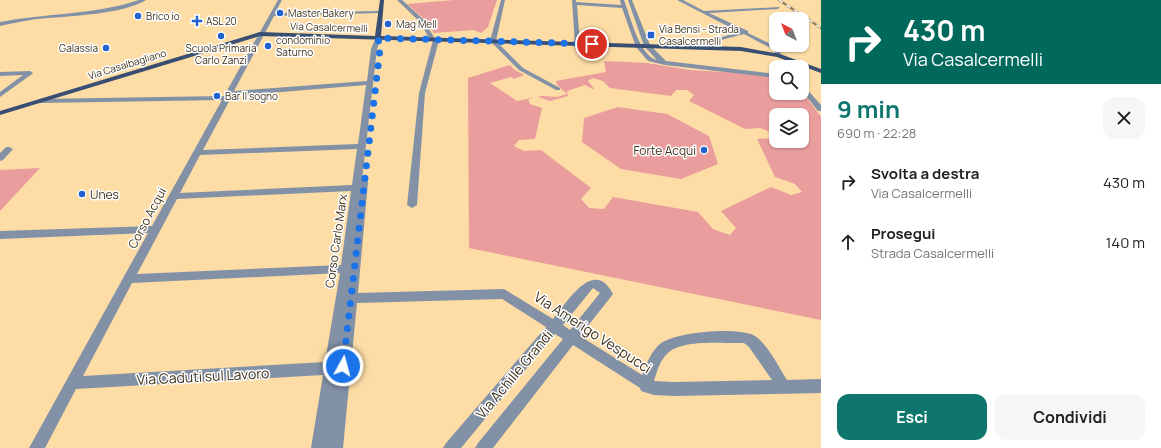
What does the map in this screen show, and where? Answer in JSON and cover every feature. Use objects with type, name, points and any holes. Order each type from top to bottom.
[{"type":"main road","name":"Corso Carlo Marx","points":[[378,38],[382,0]]},
{"type":"main road","name":"Via Casalcermelli","points":[[260,34],[746,49],[778,53],[821,72]]},
{"type":"main road","name":"Via Casalbagliano","points":[[0,113],[260,34]]},
{"type":"street","points":[[0,24],[112,11],[144,0]]},
{"type":"street","name":"Corso Acqui","points":[[37,448],[74,383],[260,34],[272,16],[280,0]]},
{"type":"street","points":[[398,0],[422,21],[434,40],[429,70],[422,92],[412,206]]},
{"type":"street","points":[[503,0],[493,41],[521,69],[558,89]]},
{"type":"street","points":[[622,0],[638,46],[650,60],[769,75]]},
{"type":"street","points":[[630,0],[647,46],[665,63]]},
{"type":"street","points":[[679,0],[746,32],[777,49],[778,53]]},
{"type":"street","points":[[577,44],[574,2],[625,7]]},
{"type":"street","points":[[703,12],[778,8]]},
{"type":"street","points":[[272,16],[380,12]]},
{"type":"street","points":[[693,47],[746,32]]},
{"type":"street","name":"Corso Carlo Marx","points":[[319,448],[346,269],[374,49],[378,38]]},
{"type":"street","name":"Corso Carlo Marx","points":[[335,448],[380,49],[378,38]]},
{"type":"street","points":[[0,74],[30,73],[0,96]]},
{"type":"street","points":[[40,101],[227,96],[370,83]]},
{"type":"street","points":[[809,95],[821,109]]},
{"type":"street","points":[[196,153],[362,146]]},
{"type":"street","points":[[0,158],[9,149]]},
{"type":"street","points":[[174,196],[357,188]]},
{"type":"street","points":[[0,235],[156,229]]},
{"type":"street","points":[[129,279],[346,269]]},
{"type":"street","name":"Via Achille Grandi","points":[[451,448],[589,285],[595,283],[601,286],[607,294],[483,448]]},
{"type":"street","name":"Via Amerigo Vespucci","points":[[351,298],[504,294],[646,386],[674,390],[821,386]]},
{"type":"street","points":[[646,386],[653,364],[666,345],[672,341],[691,338],[746,338],[757,346],[784,387]]},
{"type":"street","name":"Via Caduti sul Lavoro","points":[[74,383],[332,368]]},
{"type":"shaded area","points":[[454,0],[497,0],[488,27],[481,33],[474,30],[433,33],[432,26],[407,4]]},
{"type":"shaded area","points":[[604,61],[647,63],[690,70],[769,76],[769,100],[809,100],[821,117],[821,320],[469,248],[468,78],[510,65],[524,75],[514,79],[511,77],[490,83],[517,101],[528,99],[530,104],[542,108],[535,139],[519,140],[514,146],[524,151],[541,150],[591,188],[581,199],[589,208],[604,209],[613,197],[698,212],[713,229],[730,235],[736,228],[721,211],[771,187],[791,195],[802,192],[795,184],[775,177],[757,139],[769,138],[769,148],[809,148],[809,108],[769,108],[769,131],[760,128],[745,129],[689,101],[694,95],[687,90],[676,90],[671,96],[610,88],[603,81],[593,78],[588,81],[595,90],[585,85],[567,91],[568,96],[550,101],[536,97],[542,96],[557,97],[567,94],[557,85],[556,81],[606,72]]},
{"type":"shaded area","points":[[618,107],[667,114],[709,136],[718,164],[681,179],[621,169],[582,142],[584,118]]},
{"type":"shaded area","points":[[40,168],[0,211],[0,170]]},
{"type":"railway","points":[[779,0],[821,28]]},
{"type":"place","name":"Master Bakery","points":[[280,13]]},
{"type":"place","name":"Brico io","points":[[138,16]]},
{"type":"place","name":"ASL 20","points":[[197,21]]},
{"type":"place","name":"Mag Mell","points":[[388,24]]},
{"type":"place","name":"Via Bensi - Strada Casalcermelli","points":[[651,35]]},
{"type":"place","name":"Scuola Primaria Carlo Zanzi","points":[[221,36]]},
{"type":"place","name":"condominio Saturno","points":[[268,46]]},
{"type":"place","name":"Galassia","points":[[106,48]]},
{"type":"place","name":"Bar Il sogno","points":[[217,96]]},
{"type":"place","name":"Forte Acqui","points":[[704,150]]},
{"type":"place","name":"Unes","points":[[82,194]]},
{"type":"route","points":[[343,366],[374,89],[380,49],[378,38],[592,44]]}]
